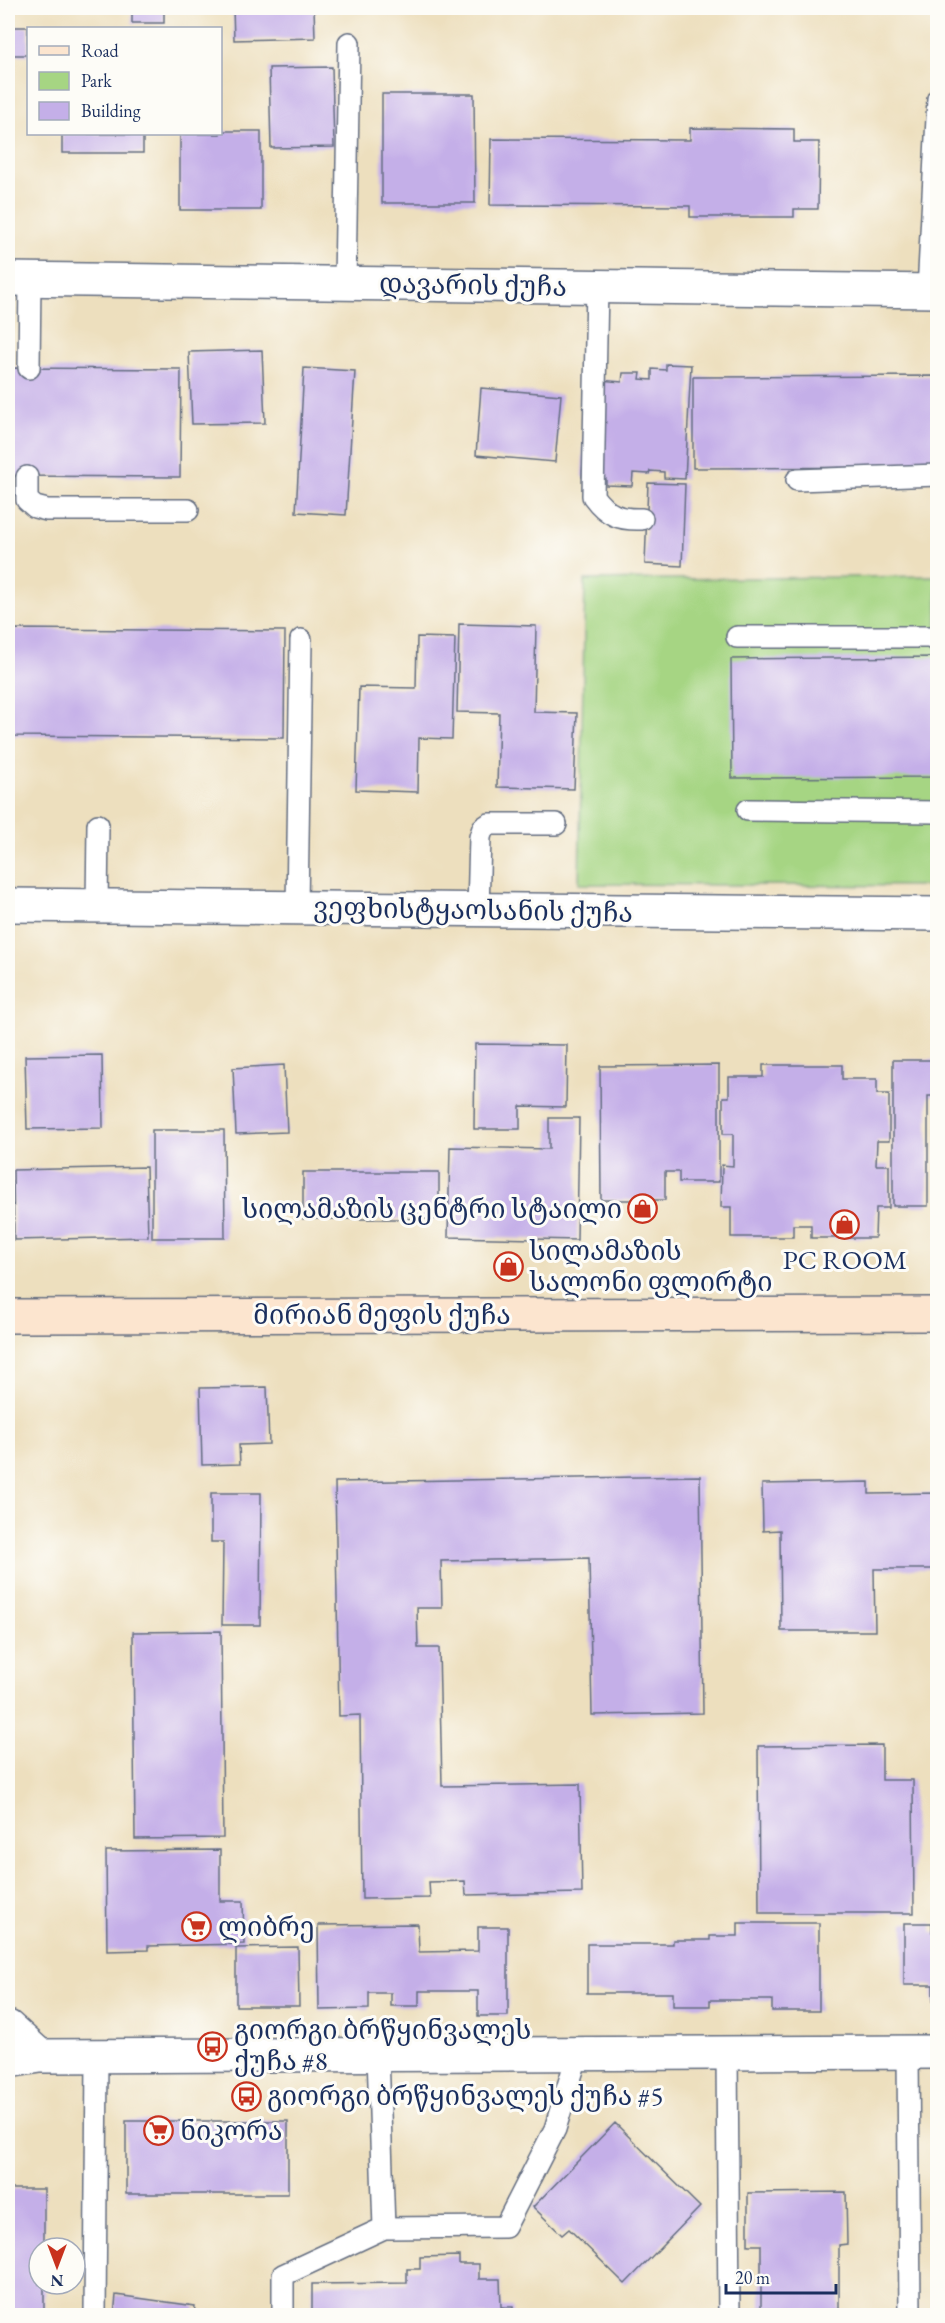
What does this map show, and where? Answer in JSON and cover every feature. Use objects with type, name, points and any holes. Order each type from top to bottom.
[{"type":"main road","name":"მირიან მეფის ქუჩა","points":[[8,1316],[938,1314]]},
{"type":"street","name":"დავარის ქუჩა","points":[[19,280],[933,291]]},
{"type":"street","name":"ვეფხისტყაოსანის ქუჩა","points":[[8,905],[938,914]]},
{"type":"street","points":[[8,2027],[40,2056]]},
{"type":"street","points":[[8,2061],[40,2056],[922,2052]]},
{"type":"lane","points":[[345,283],[349,43]]},
{"type":"lane","points":[[933,291],[938,99]]},
{"type":"lane","points":[[19,280],[29,368]]},
{"type":"lane","points":[[597,286],[593,496],[603,510],[625,519],[642,519]]},
{"type":"lane","points":[[797,480],[938,475]]},
{"type":"lane","points":[[27,477],[27,500],[35,507],[47,510],[188,510]]},
{"type":"lane","points":[[737,637],[929,637],[938,641]]},
{"type":"lane","points":[[297,908],[301,640]]},
{"type":"lane","points":[[748,810],[938,812]]},
{"type":"lane","points":[[478,910],[480,837],[483,828],[489,824],[556,824]]},
{"type":"lane","points":[[97,906],[98,825]]},
{"type":"lane","points":[[910,2316],[922,2052]]},
{"type":"lane","points":[[284,2316],[283,2275],[384,2228],[505,2227],[555,2129],[578,2053]]},
{"type":"lane","points":[[727,2053],[729,2316]]},
{"type":"lane","points":[[378,2055],[384,2228]]},
{"type":"lane","points":[[95,2316],[97,2056]]},
{"type":"green space","points":[[937,576],[937,886],[579,884],[585,580]]},
{"type":"building","points":[[132,8],[164,8],[164,23],[132,23]]},
{"type":"building","points":[[233,8],[314,8],[315,38],[234,40]]},
{"type":"building","points":[[8,27],[27,27],[27,55],[8,55]]},
{"type":"building","points":[[332,67],[334,147],[271,148],[269,68]]},
{"type":"building","points":[[382,94],[474,94],[475,203],[382,203]]},
{"type":"building","points":[[690,128],[794,129],[794,142],[819,142],[818,209],[794,209],[794,217],[690,217],[690,206],[490,205],[491,139],[690,140]]},
{"type":"building","points":[[222,131],[261,131],[261,210],[180,210],[180,135],[222,135]]},
{"type":"building","points":[[62,135],[143,135],[143,153],[62,153]]},
{"type":"building","points":[[262,350],[265,423],[192,424],[189,352]]},
{"type":"building","points":[[666,364],[691,365],[685,479],[664,478],[664,472],[633,473],[632,486],[606,485],[606,479],[582,477],[588,379],[622,382],[623,373],[641,373],[640,379],[652,380],[652,369],[666,370]]},
{"type":"building","points":[[8,368],[181,369],[180,477],[8,476]]},
{"type":"building","points":[[304,368],[355,371],[346,515],[296,512]]},
{"type":"building","points":[[938,376],[938,467],[693,468],[693,377]]},
{"type":"building","points":[[481,388],[561,395],[555,462],[476,455]]},
{"type":"building","points":[[648,483],[685,484],[682,566],[645,564]]},
{"type":"building","points":[[459,624],[536,626],[534,712],[577,713],[574,789],[497,787],[499,713],[457,712]]},
{"type":"building","points":[[8,629],[285,631],[284,738],[8,736]]},
{"type":"building","points":[[417,637],[455,638],[452,739],[419,738],[418,792],[356,790],[359,687],[416,688]]},
{"type":"building","points":[[938,657],[938,777],[732,778],[731,659]]},
{"type":"building","points":[[475,1044],[567,1045],[566,1107],[520,1106],[520,1129],[474,1129]]},
{"type":"building","points":[[102,1055],[103,1128],[27,1129],[25,1056]]},
{"type":"building","points":[[893,1060],[938,1060],[938,1096],[928,1096],[928,1206],[893,1206]]},
{"type":"building","points":[[284,1065],[287,1132],[236,1134],[233,1068]]},
{"type":"building","points":[[719,1065],[719,1182],[679,1182],[679,1172],[665,1172],[665,1200],[601,1200],[600,1066]]},
{"type":"building","points":[[763,1065],[842,1065],[842,1079],[877,1079],[877,1094],[889,1094],[889,1141],[877,1141],[876,1165],[889,1165],[889,1208],[876,1208],[875,1238],[811,1238],[811,1225],[793,1225],[793,1237],[731,1237],[731,1207],[721,1207],[722,1165],[733,1166],[733,1134],[723,1134],[723,1097],[729,1097],[729,1077],[763,1077]]},
{"type":"building","points":[[549,1118],[579,1118],[577,1240],[448,1237],[450,1147],[549,1149]]},
{"type":"building","points":[[152,1130],[224,1130],[225,1238],[152,1238]]},
{"type":"building","points":[[146,1167],[148,1237],[14,1240],[13,1170]]},
{"type":"building","points":[[303,1172],[439,1172],[439,1219],[303,1219]]},
{"type":"building","points":[[267,1387],[269,1444],[239,1445],[240,1464],[202,1465],[200,1388]]},
{"type":"building","points":[[700,1476],[703,1713],[592,1715],[589,1558],[441,1561],[442,1608],[417,1608],[418,1648],[439,1648],[442,1786],[580,1784],[582,1893],[466,1895],[465,1881],[429,1882],[430,1898],[362,1899],[360,1715],[339,1716],[335,1482]]},
{"type":"building","points":[[869,1482],[869,1494],[938,1493],[938,1569],[874,1569],[875,1631],[781,1631],[780,1530],[763,1531],[762,1484]]},
{"type":"building","points":[[211,1493],[261,1493],[260,1625],[222,1625],[223,1542],[211,1542]]},
{"type":"building","points":[[221,1631],[223,1838],[135,1839],[133,1632]]},
{"type":"building","points":[[882,1745],[882,1780],[913,1780],[914,1913],[759,1913],[758,1746]]},
{"type":"building","points":[[220,1850],[220,1901],[243,1901],[244,1944],[148,1946],[148,1950],[107,1951],[106,1851]]},
{"type":"building","points":[[738,1923],[819,1923],[819,2011],[772,2011],[772,2000],[710,2000],[710,2006],[673,2006],[673,1993],[587,1993],[587,1944],[673,1944],[673,1940],[710,1940],[710,1936],[738,1936]]},
{"type":"building","points":[[904,1923],[932,1923],[932,1932],[938,1932],[938,2002],[933,2002],[933,1985],[904,1985]]},
{"type":"building","points":[[418,1924],[419,1952],[478,1951],[478,1927],[508,1927],[508,2016],[478,2016],[478,1991],[419,1991],[419,2006],[391,2006],[391,1993],[369,1993],[369,2009],[319,2010],[318,1925]]},
{"type":"building","points":[[298,1947],[299,2006],[236,2006],[236,1948]]},
{"type":"building","points":[[126,2121],[288,2121],[288,2194],[126,2194]]},
{"type":"building","points":[[615,2123],[700,2207],[625,2284],[569,2229],[562,2235],[533,2207]]},
{"type":"building","points":[[8,2189],[44,2189],[44,2236],[27,2236],[27,2296],[44,2296],[44,2316],[8,2316]]},
{"type":"building","points":[[846,2192],[847,2244],[839,2245],[839,2316],[761,2316],[761,2245],[748,2245],[748,2193]]},
{"type":"building","points":[[459,2256],[459,2264],[479,2264],[479,2279],[500,2279],[501,2307],[513,2307],[513,2316],[289,2316],[289,2312],[312,2312],[312,2284],[407,2283],[407,2269],[420,2269],[420,2257]]},
{"type":"building","points":[[116,2295],[195,2306],[194,2316],[114,2316]]},
{"type":"place","name":"სილამაზის ცენტრი სტაილი","points":[[643,1209]]},
{"type":"place","name":"PC ROOM","points":[[845,1225]]},
{"type":"place","name":"სილამაზის სალონი ფლირტი","points":[[508,1267]]},
{"type":"place","name":"ლიბრე","points":[[197,1927]]},
{"type":"place","name":"გიორგი ბრწყინვალეს ქუჩა #8","points":[[213,2046]]},
{"type":"place","name":"გიორგი ბრწყინვალეს ქუჩა #5","points":[[246,2096]]},
{"type":"place","name":"ნიკორა","points":[[159,2131]]}]
